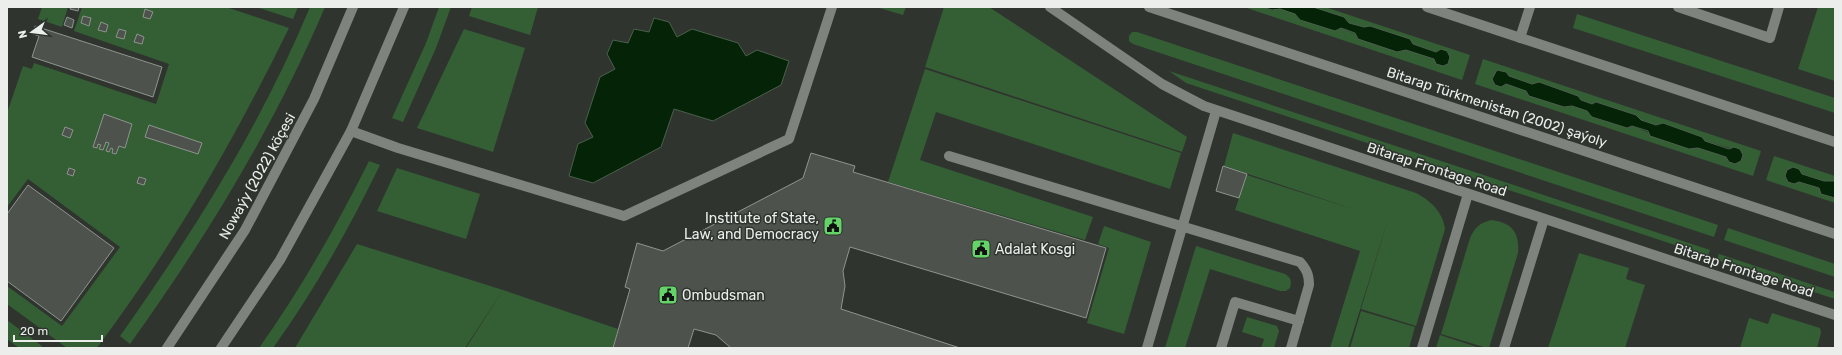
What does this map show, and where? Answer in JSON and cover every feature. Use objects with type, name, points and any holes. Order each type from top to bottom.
[{"type":"main road","name":"Nowaýy (2022) köçesi","points":[[167,348],[249,223],[314,100],[352,7]]},
{"type":"main road","points":[[221,348],[280,260],[351,131],[404,7]]},
{"type":"main road","points":[[351,131],[398,148],[624,216],[789,139],[832,7]]},
{"type":"main road","name":"Bitarap Frontage Road","points":[[1050,7],[1162,84],[1185,98],[1216,110],[1835,315]]},
{"type":"main road","name":"Bitarap Türkmenistan (2002) şaýoly","points":[[1149,7],[1835,234]]},
{"type":"main road","points":[[1427,7],[1835,142]]},
{"type":"main road","points":[[1520,38],[1530,7]]},
{"type":"main road","points":[[1678,7],[1770,38],[1779,7]]},
{"type":"main road","points":[[1146,348],[1216,110]]},
{"type":"main road","points":[[949,156],[1300,262],[1306,269],[1309,280],[1291,348]]},
{"type":"main road","points":[[1422,348],[1468,194]]},
{"type":"main road","points":[[1504,348],[1544,219]]},
{"type":"main road","points":[[1221,348],[1235,302],[1299,321]]},
{"type":"shaded area","points":[[42,7],[68,7],[62,27],[38,19]]},
{"type":"shaded area","points":[[82,7],[226,7],[289,28],[247,111],[202,191],[153,269],[96,348],[67,348],[7,304],[7,286],[62,326],[120,247],[28,179],[7,207],[7,113],[23,66],[32,69],[34,63],[156,104],[169,64],[74,31]]},
{"type":"shaded area","points":[[256,7],[298,7],[293,19]]},
{"type":"shaded area","points":[[310,7],[325,7],[284,95],[237,181],[212,222],[130,344],[120,336],[174,258],[248,136],[291,51]]},
{"type":"shaded area","points":[[439,7],[451,7],[436,48],[403,122],[392,118],[426,43]]},
{"type":"shaded area","points":[[472,7],[538,7],[530,35],[469,16]]},
{"type":"shaded area","points":[[876,7],[906,7],[903,15]]},
{"type":"shaded area","points":[[944,7],[989,7],[1187,137],[1182,152],[925,67]]},
{"type":"shaded area","points":[[1244,7],[1262,7],[1272,10],[1280,8],[1295,14],[1300,20],[1335,31],[1341,28],[1397,52],[1406,50],[1434,59],[1435,62],[1438,50],[1437,52],[1349,23],[1344,17],[1313,7],[1325,7],[1470,55],[1462,80]]},
{"type":"shaded area","points":[[1262,7],[1313,7],[1344,17],[1349,23],[1364,27],[1370,26],[1410,39],[1413,44],[1436,52],[1441,49],[1447,51],[1450,57],[1448,64],[1443,66],[1436,64],[1434,59],[1406,50],[1397,52],[1358,39],[1355,33],[1341,28],[1335,31],[1300,20],[1295,14],[1280,9],[1272,10]]},
{"type":"shaded area","points":[[1818,7],[1835,7],[1835,81],[1798,69]]},
{"type":"shaded area","points":[[1577,14],[1835,98],[1835,113],[1573,28]]},
{"type":"shaded area","points":[[654,18],[669,22],[677,37],[692,29],[738,43],[746,56],[757,50],[789,61],[781,85],[713,121],[674,109],[661,147],[593,183],[569,176],[578,144],[593,137],[585,123],[600,77],[615,69],[607,54],[613,40],[628,43],[634,29],[649,32]]},
{"type":"shaded area","points":[[464,29],[525,48],[493,152],[417,128]]},
{"type":"shaded area","points":[[1132,32],[1137,32],[1718,225],[1714,237],[1133,44],[1129,41],[1129,36]]},
{"type":"shaded area","points":[[1483,59],[1761,151],[1753,176],[1475,84]],"holes":[[[1509,76],[1532,84],[1539,82],[1578,96],[1581,100],[1592,104],[1596,102],[1636,115],[1641,120],[1656,125],[1663,123],[1702,137],[1705,141],[1741,151],[1743,155],[1741,161],[1735,164],[1729,162],[1726,157],[1698,147],[1689,149],[1632,126],[1627,128],[1592,117],[1587,111],[1572,106],[1564,107],[1527,91],[1506,84],[1501,87],[1494,82]]]},
{"type":"shaded area","points":[[925,69],[1181,153],[1170,189],[936,112],[920,160],[1093,217],[1085,240],[888,182]]},
{"type":"shaded area","points":[[1497,70],[1506,72],[1509,76],[1532,84],[1539,82],[1578,96],[1581,100],[1592,104],[1596,102],[1636,115],[1641,120],[1656,125],[1663,123],[1702,137],[1705,141],[1729,149],[1734,147],[1740,149],[1743,155],[1741,161],[1735,164],[1729,162],[1726,157],[1698,148],[1689,149],[1650,136],[1648,131],[1632,126],[1627,128],[1592,117],[1587,111],[1572,106],[1564,107],[1529,96],[1526,91],[1506,84],[1501,87],[1495,85],[1492,79]]},
{"type":"shaded area","points":[[1169,71],[1710,250],[1708,256],[1186,83]]},
{"type":"shaded area","points":[[1233,133],[1416,193],[1431,203],[1442,217],[1445,229],[1416,326],[1361,309],[1388,220],[1348,348],[1330,348],[1360,251],[1235,210],[1247,175],[1353,209],[1224,166]]},
{"type":"shaded area","points":[[1774,156],[1835,176],[1835,181],[1824,181],[1801,174],[1801,172],[1797,183],[1799,182],[1819,188],[1822,194],[1835,198],[1835,203],[1766,180]]},
{"type":"shaded area","points":[[369,161],[380,165],[356,213],[317,282],[273,348],[259,348],[318,256]]},
{"type":"shaded area","points":[[1793,167],[1799,169],[1802,174],[1824,181],[1835,181],[1835,198],[1821,194],[1819,188],[1799,182],[1794,184],[1788,182],[1785,176],[1787,170]]},
{"type":"shaded area","points":[[397,168],[480,194],[466,239],[377,211]]},
{"type":"shaded area","points":[[1491,220],[1504,223],[1513,229],[1516,234],[1518,253],[1489,348],[1487,348],[1441,334],[1470,238],[1478,226]]},
{"type":"shaded area","points":[[1104,226],[1151,242],[1124,334],[1087,323],[1109,248],[1098,244]]},
{"type":"shaded area","points":[[1728,228],[1835,264],[1835,277],[1724,240]]},
{"type":"shaded area","points":[[357,244],[503,290],[465,348],[295,348]]},
{"type":"shaded area","points":[[1196,246],[1285,274],[1289,277],[1291,283],[1290,288],[1286,291],[1280,291],[1210,269],[1185,348],[1165,348]]},
{"type":"shaded area","points":[[1579,253],[1629,268],[1626,279],[1645,285],[1625,348],[1548,348]]},
{"type":"shaded area","points":[[1719,254],[1835,292],[1835,299],[1717,260]]},
{"type":"shaded area","points":[[503,290],[618,329],[613,348],[466,348]]},
{"type":"shaded area","points":[[1361,311],[1415,327],[1409,348],[1350,348]]},
{"type":"shaded area","points":[[1772,313],[1820,328],[1821,333],[1817,348],[1740,348],[1749,318],[1768,324]]},
{"type":"shaded area","points":[[1247,317],[1277,326],[1279,331],[1274,348],[1261,348],[1264,339],[1242,332]]},
{"type":"shaded area","points":[[7,320],[42,346],[41,348],[19,348],[7,339]]},
{"type":"shaded area","points":[[1440,335],[1480,348],[1436,348]]},
{"type":"building","points":[[71,7],[79,7],[78,11],[70,9]]},
{"type":"building","points":[[145,9],[153,12],[150,19],[143,17]]},
{"type":"building","points":[[83,16],[91,18],[89,26],[81,23]]},
{"type":"building","points":[[67,17],[74,20],[72,28],[64,25]]},
{"type":"building","points":[[101,22],[108,25],[106,32],[98,30]]},
{"type":"building","points":[[35,26],[162,67],[153,97],[32,57],[39,36],[33,34]]},
{"type":"building","points":[[119,29],[126,31],[124,39],[116,37]]},
{"type":"building","points":[[137,34],[144,37],[142,44],[134,42]]},
{"type":"building","points":[[104,114],[132,124],[125,148],[119,146],[116,154],[112,153],[113,149],[111,148],[109,152],[106,151],[109,143],[106,142],[103,150],[99,149],[101,145],[98,144],[97,148],[93,147]]},
{"type":"building","points":[[149,125],[202,143],[198,154],[145,137]]},
{"type":"building","points":[[65,127],[73,130],[70,138],[62,135]]},
{"type":"building","name":"Adalat Kosgi","points":[[811,153],[855,166],[853,172],[1106,248],[1086,318],[850,247],[843,271],[845,286],[841,309],[960,348],[731,348],[716,335],[694,329],[688,348],[613,348],[630,289],[625,287],[637,243],[663,251],[803,178]]},
{"type":"building","points":[[1223,166],[1247,174],[1239,198],[1216,191]]},
{"type":"building","points":[[69,168],[75,170],[73,176],[67,174]]},
{"type":"building","points":[[139,177],[146,179],[144,185],[137,183]]},
{"type":"building","points":[[28,185],[114,248],[61,321],[7,281],[7,214]]},
{"type":"place","name":"Institute of State, Law, and Democracy","points":[[833,226]]},
{"type":"place","name":"Adalat Kosgi","points":[[981,249]]},
{"type":"place","name":"Ombudsman","points":[[668,295]]}]
